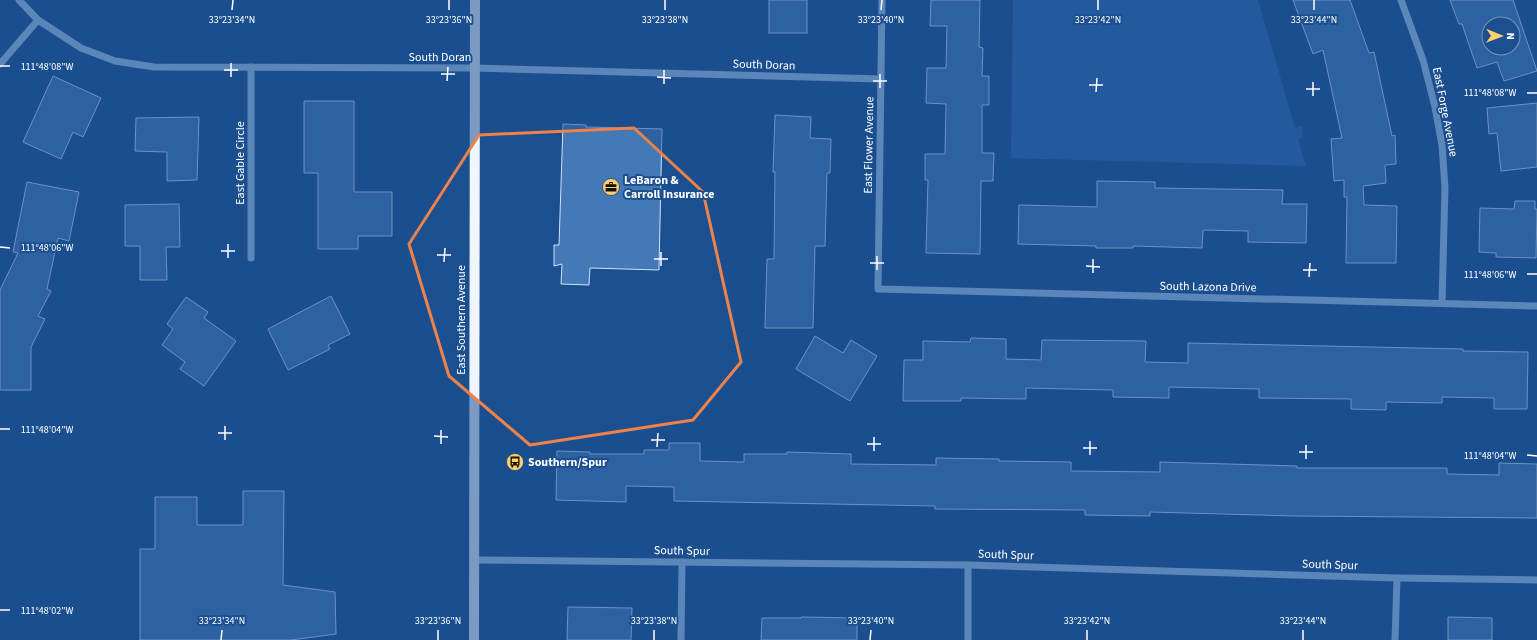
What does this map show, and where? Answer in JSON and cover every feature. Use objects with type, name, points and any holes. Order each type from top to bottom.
[{"type":"main road","name":"East Southern Avenue","points":[[474,640],[475,0]]},
{"type":"street","name":"South Doran","points":[[19,0],[38,20],[81,48],[115,61],[154,67],[474,68],[881,79]]},
{"type":"street","name":"East Flower Avenue","points":[[878,289],[882,0]]},
{"type":"street","name":"East Forge Avenue","points":[[1401,0],[1423,60],[1435,107],[1442,145],[1446,188],[1442,303]]},
{"type":"street","points":[[0,64],[38,20]]},
{"type":"street","name":"East Gable Circle","points":[[251,67],[251,258]]},
{"type":"street","name":"South Lazona Drive","points":[[878,289],[1537,306]]},
{"type":"street","name":"South Spur","points":[[474,560],[968,565],[1397,578],[1537,580]]},
{"type":"street","points":[[681,640],[682,562]]},
{"type":"street","points":[[968,565],[968,640]]},
{"type":"street","points":[[1395,640],[1397,578]]},
{"type":"highlighted area","points":[[634,128],[703,192],[741,362],[693,420],[530,445],[449,376],[409,244],[479,135]]},
{"type":"shaded area","points":[[1013,0],[1258,0],[1295,128],[1302,126],[1303,137],[1298,139],[1306,166],[1011,158]]},
{"type":"building","points":[[769,0],[807,0],[807,33],[769,33]]},
{"type":"building","points":[[931,0],[980,0],[979,47],[983,48],[982,76],[989,76],[989,105],[982,105],[982,153],[994,153],[993,181],[981,181],[980,254],[926,253],[928,180],[925,180],[925,154],[945,154],[946,104],[926,103],[927,68],[946,68],[947,26],[930,26]]},
{"type":"building","points":[[1293,0],[1350,0],[1369,53],[1374,52],[1392,136],[1395,135],[1396,164],[1385,165],[1386,183],[1363,186],[1364,205],[1397,206],[1396,263],[1346,263],[1347,197],[1344,197],[1344,180],[1334,181],[1331,139],[1342,138],[1323,50],[1313,54]]},
{"type":"building","points":[[1450,0],[1513,0],[1518,16],[1481,16],[1481,56],[1521,56],[1521,24],[1537,71],[1504,81],[1497,62],[1477,68],[1462,24],[1459,24]]},
{"type":"building","points":[[53,76],[101,98],[83,137],[73,132],[61,159],[23,142]]},
{"type":"building","points":[[304,101],[354,101],[354,192],[392,192],[392,236],[358,236],[358,249],[318,249],[318,173],[304,173]]},
{"type":"building","points":[[1537,103],[1537,167],[1501,171],[1497,133],[1489,134],[1487,108]]},
{"type":"building","points":[[775,115],[811,117],[810,138],[831,139],[830,173],[827,173],[825,246],[815,246],[813,328],[765,328],[767,259],[774,259],[775,172],[773,172]]},
{"type":"building","points":[[199,117],[197,180],[167,181],[167,152],[135,151],[136,118]]},
{"type":"building","name":"LeBaron & Carroll Insurance","points":[[563,124],[586,125],[586,127],[662,129],[659,270],[590,268],[589,285],[561,284],[562,264],[554,266],[554,245],[559,245]]},
{"type":"building","points":[[1097,181],[1155,182],[1155,188],[1283,190],[1282,204],[1307,204],[1306,243],[1248,242],[1248,231],[1203,230],[1202,248],[1133,246],[1133,248],[1096,248],[1096,246],[1018,244],[1019,205],[1097,207]]},
{"type":"building","points":[[27,182],[79,192],[69,241],[58,238],[47,289],[51,291],[38,316],[45,319],[31,347],[31,390],[0,390],[0,290],[18,253],[13,252]]},
{"type":"building","points":[[1515,201],[1535,201],[1535,209],[1537,209],[1536,258],[1496,257],[1496,253],[1479,252],[1480,208],[1514,209]]},
{"type":"building","points":[[179,204],[180,247],[166,247],[167,280],[140,280],[140,246],[125,246],[125,205]]},
{"type":"building","points":[[331,296],[350,334],[328,345],[330,349],[288,370],[268,329]]},
{"type":"building","points":[[186,297],[208,312],[204,318],[236,341],[204,386],[180,369],[185,362],[162,345],[173,329],[167,324]]},
{"type":"building","points":[[815,336],[843,353],[851,340],[877,356],[850,401],[796,369]]},
{"type":"building","points":[[971,338],[1006,339],[1006,359],[1041,360],[1042,340],[1146,341],[1145,362],[1188,363],[1188,343],[1463,349],[1463,351],[1528,352],[1527,409],[1494,409],[1494,398],[1442,397],[1442,403],[1386,402],[1386,410],[1351,409],[1351,399],[1259,398],[1259,389],[1169,387],[1169,398],[1113,397],[1113,390],[1026,388],[1026,399],[961,398],[961,401],[903,401],[904,360],[923,360],[923,341],[970,342]]},
{"type":"building","points":[[669,443],[700,443],[700,461],[744,462],[744,454],[787,454],[787,452],[851,454],[851,464],[936,465],[936,458],[1071,462],[1071,471],[1160,472],[1160,462],[1297,466],[1297,468],[1447,468],[1447,474],[1499,475],[1499,463],[1537,464],[1537,518],[1296,516],[1150,512],[1150,516],[1085,515],[1085,510],[935,509],[935,506],[674,501],[674,487],[626,486],[626,502],[556,500],[557,451],[590,452],[590,454],[644,454],[644,450],[669,450]]},
{"type":"building","points":[[243,491],[284,491],[283,585],[335,592],[336,634],[291,640],[140,640],[140,549],[155,549],[155,497],[197,497],[197,525],[243,525]]},
{"type":"building","points":[[568,607],[632,608],[631,640],[567,640]]},
{"type":"building","points":[[1448,617],[1492,618],[1492,640],[1448,640]]},
{"type":"building","points":[[762,618],[857,618],[857,640],[761,640]]},
{"type":"place","name":"LeBaron & Carroll Insurance","points":[[611,187]]},
{"type":"place","name":"Southern/Spur","points":[[515,462]]}]
